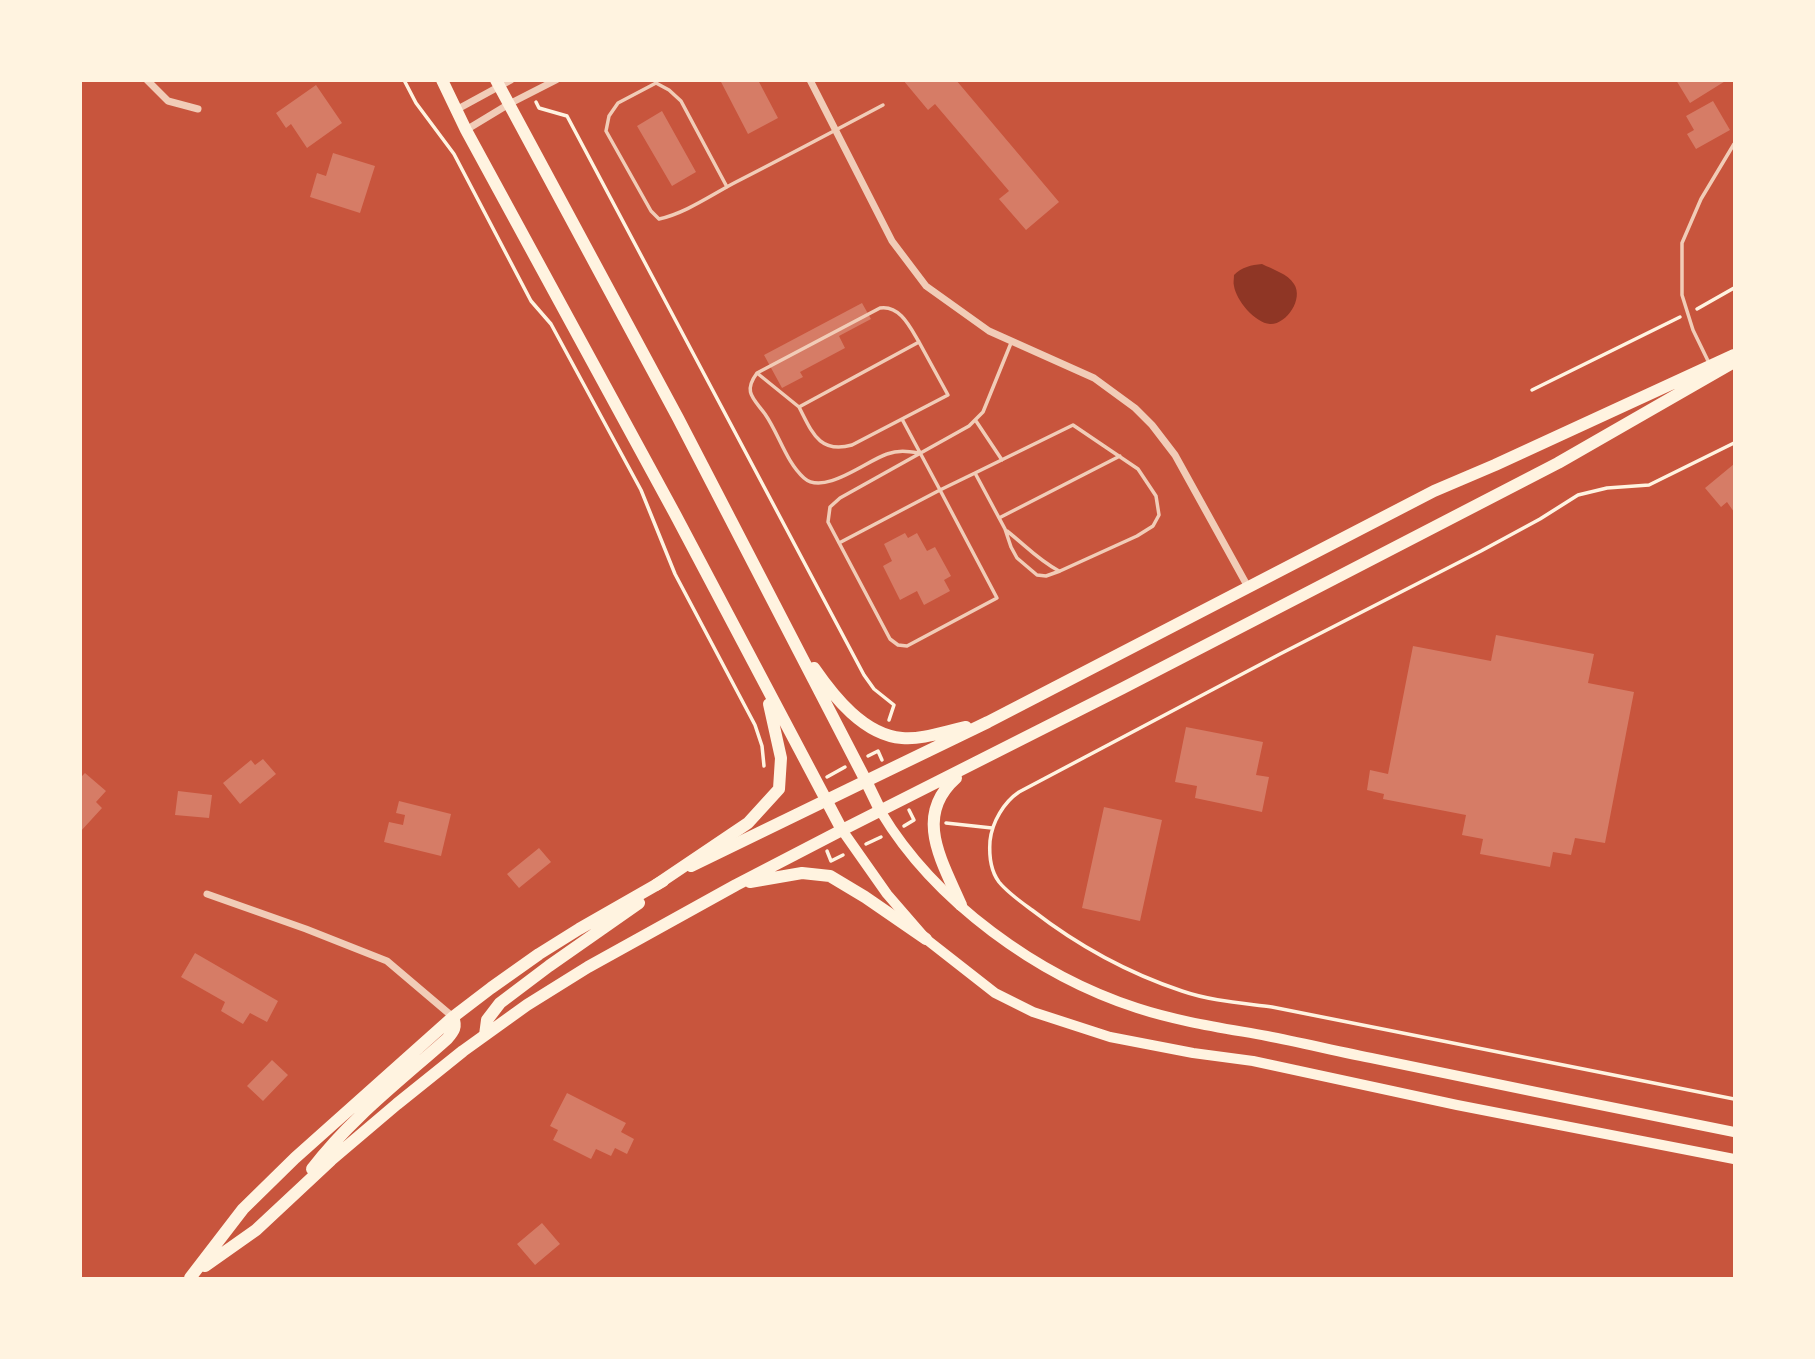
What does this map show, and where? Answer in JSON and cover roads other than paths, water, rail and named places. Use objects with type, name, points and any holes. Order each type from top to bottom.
[{"type":"main road","points":[[442,80],[466,130],[618,408],[842,830],[887,894],[926,939]]},
{"type":"main road","points":[[502,83],[509,104],[678,418],[881,812],[919,863],[961,905],[1029,957],[1082,985],[1136,1007],[1194,1023],[1734,1132]]},
{"type":"main road","points":[[193,1275],[243,1209],[295,1158],[453,1017],[539,954],[579,929],[694,865],[988,722],[1434,491],[1734,354]]},
{"type":"main road","points":[[193,1275],[256,1230],[331,1160],[463,1051],[527,1005],[589,967],[736,885],[1558,463],[1734,362]]},
{"type":"main road","points":[[785,624],[818,674],[839,699],[872,728],[904,739],[988,722]]},
{"type":"main road","points":[[656,885],[747,823],[779,789],[781,758],[764,683]]},
{"type":"main road","points":[[961,905],[935,836],[933,822],[937,801],[954,779],[995,752]]},
{"type":"main road","points":[[485,1035],[487,1020],[508,996],[694,865]]},
{"type":"main road","points":[[736,885],[802,873],[830,876],[854,889],[926,939],[995,993],[1033,1012],[1090,1031],[1193,1053],[1253,1061],[1457,1105],[1734,1158]]},
{"type":"main road","points":[[292,1195],[328,1148],[349,1126],[454,1032],[456,1025],[453,1017]]},
{"type":"street","points":[[147,80],[168,101],[198,109]]},
{"type":"street","points":[[466,130],[556,80]]},
{"type":"street","points":[[810,80],[892,241],[926,286],[989,331],[1094,378],[1135,408],[1175,455],[1248,587]]},
{"type":"street","points":[[456,110],[502,83]]},
{"type":"street","points":[[207,894],[387,961],[453,1017]]},
{"type":"lane","points":[[727,187],[681,101],[669,90],[656,83],[618,103],[609,116],[606,131],[651,211],[659,219],[727,187],[883,105]]},
{"type":"lane","points":[[1710,365],[1693,330],[1682,295],[1682,243],[1700,199],[1734,144]]},
{"type":"lane","points":[[757,373],[799,407],[815,437],[822,443],[841,448],[852,445],[947,395],[919,342],[896,310],[880,308],[757,373],[749,388],[796,469],[806,481],[819,484],[836,480],[887,454],[904,450],[921,453]]},
{"type":"lane","points":[[902,419],[921,453],[998,598],[907,646],[898,645],[890,639],[828,522],[830,507],[840,498],[921,453],[970,426],[983,412],[1012,341]]},
{"type":"lane","points":[[799,407],[919,342]]},
{"type":"lane","points":[[975,420],[1003,460]]},
{"type":"lane","points":[[839,543],[940,490],[1073,425],[1138,469],[1156,496],[1159,515],[1153,526],[1137,536],[1059,571],[1046,576],[1037,575],[1017,558],[975,473]]},
{"type":"lane","points":[[999,518],[1120,456]]},
{"type":"lane","points":[[1005,530],[1034,555],[1059,571]]}]
